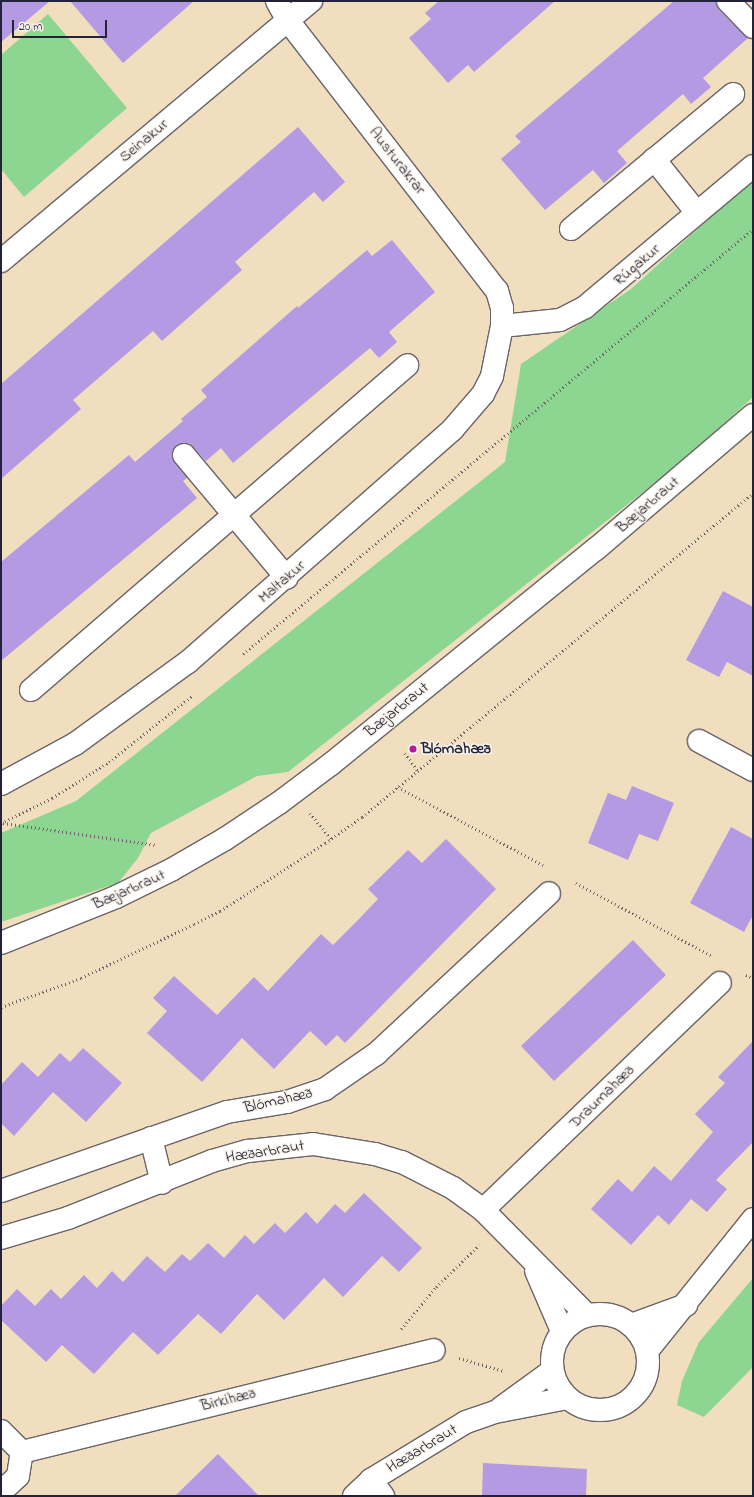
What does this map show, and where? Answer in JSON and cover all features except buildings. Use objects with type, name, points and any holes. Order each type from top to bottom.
[{"type":"street","name":"Austurakrar","points":[[277,1],[288,21],[498,291],[502,308],[502,326]]},
{"type":"street","name":"Seinakur","points":[[1,261],[311,1]]},
{"type":"street","points":[[728,1],[753,27]]},
{"type":"street","points":[[571,229],[733,94]]},
{"type":"street","points":[[654,159],[697,213]]},
{"type":"street","name":"Rúgakur","points":[[502,326],[560,320],[585,307],[753,166]]},
{"type":"street","name":"Maltakur","points":[[1,784],[75,744],[170,676],[287,578],[468,414],[483,394],[492,376],[502,326]]},
{"type":"street","points":[[30,690],[234,516],[407,365]]},
{"type":"street","name":"Bæjarbraut","points":[[1,943],[116,897],[171,870],[225,839],[279,802],[331,764],[596,548],[753,415]]},
{"type":"street","points":[[184,455],[287,578]]},
{"type":"street","points":[[699,741],[753,770]]},
{"type":"street","name":"Blómahæð","points":[[1,1191],[228,1112],[304,1098],[341,1080],[376,1054],[549,893]]},
{"type":"street","name":"Draumahæð","points":[[483,1210],[720,983]]},
{"type":"street","points":[[151,1138],[162,1183]]},
{"type":"street","name":"Hæðarbraut","points":[[1,1238],[68,1218],[162,1183],[212,1161],[248,1151],[313,1144],[375,1154],[402,1162],[453,1188],[483,1210],[586,1315]]},
{"type":"street","points":[[647,1351],[687,1304],[717,1262],[753,1219]]},
{"type":"street","name":"Hæðarbraut","points":[[530,1259],[562,1331]]},
{"type":"street","points":[[631,1325],[687,1304]]},
{"type":"street","points":[[602,1313],[618,1317],[631,1325],[641,1337],[647,1351],[648,1366],[644,1381],[636,1394],[624,1404],[610,1409],[595,1410],[580,1406],[568,1398],[558,1386],[552,1371],[552,1357],[562,1331],[573,1321],[586,1315],[602,1313]]},
{"type":"street","name":"Birkihæð","points":[[22,1452],[387,1360],[434,1350]]},
{"type":"street","name":"Hæðarbraut","points":[[495,1412],[552,1371]]},
{"type":"street","name":"Hæðarbraut","points":[[354,1496],[377,1488],[466,1422],[495,1412],[568,1398]]},
{"type":"street","points":[[1,1431],[22,1452],[18,1476],[1,1492]]},
{"type":"path","points":[[239,657],[753,229]]},
{"type":"path","points":[[1,1007],[81,978],[201,921],[331,839],[418,770],[753,493]]},
{"type":"path","points":[[1,822],[52,798],[109,762],[196,692]]},
{"type":"path","points":[[405,753],[418,770]]},
{"type":"path","points":[[306,808],[331,839]]},
{"type":"path","points":[[1,822],[161,846]]},
{"type":"path","points":[[387,1360],[401,1328],[436,1287],[484,1242]]},
{"type":"path","points":[[434,1350],[508,1372]]},
{"type":"green space","points":[[48,14],[127,108],[24,197],[1,169],[1,55]]},
{"type":"green space","points":[[753,179],[753,397],[685,459],[288,772],[257,776],[151,833],[138,858],[118,883],[1,922],[1,833],[76,801],[505,462],[521,364],[631,289]]},
{"type":"green space","points":[[753,1278],[753,1367],[704,1417],[677,1405],[682,1381],[699,1342]]},
{"type":"place","name":"Blómahæð","points":[[413,749]]}]
